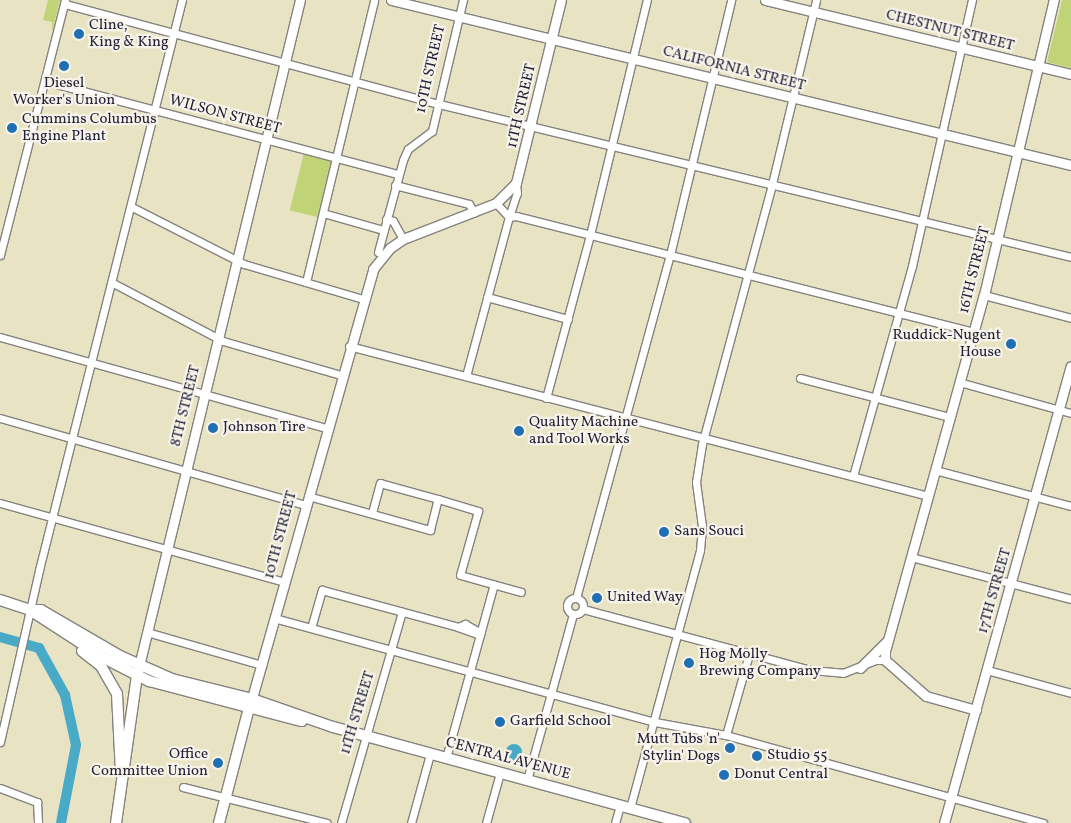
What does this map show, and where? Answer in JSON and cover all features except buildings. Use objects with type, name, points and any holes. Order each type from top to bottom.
[{"type":"main road","name":"CENTRAL AVENUE","points":[[0,600],[30,610],[61,630],[180,692],[250,703],[318,725],[325,724],[685,823]]},
{"type":"main road","name":"CENTRAL AVENUE","points":[[30,610],[41,610],[64,621],[138,671]]},
{"type":"main road","points":[[61,630],[67,640],[101,666],[117,694],[120,710],[121,774]]},
{"type":"main road","name":"8TH STREET","points":[[116,823],[121,774],[138,671]]},
{"type":"main road","name":"10TH STREET","points":[[219,823],[250,703]]},
{"type":"street","points":[[0,742],[16,679],[30,610],[132,207],[182,0]]},
{"type":"street","name":"8TH STREET","points":[[138,671],[300,0]]},
{"type":"street","points":[[306,282],[374,0]]},
{"type":"street","name":"CALIFORNIA STREET","points":[[391,0],[1071,165]]},
{"type":"street","name":"10TH STREET","points":[[250,703],[349,346],[379,255],[398,174],[408,149],[432,131],[463,0]]},
{"type":"street","name":"11TH STREET","points":[[466,376],[517,193],[516,183],[561,0]]},
{"type":"street","points":[[546,398],[613,146],[647,0]]},
{"type":"street","points":[[573,614],[567,605],[576,598],[626,418],[670,255],[731,0]]},
{"type":"street","name":"CHESTNUT STREET","points":[[765,0],[1071,74]]},
{"type":"street","points":[[615,823],[625,807],[654,722],[678,636],[702,535],[696,482],[704,438],[749,276],[816,0]]},
{"type":"street","points":[[853,476],[923,221],[972,0]]},
{"type":"street","name":"16TH STREET","points":[[885,660],[889,638],[984,295],[1054,0]]},
{"type":"street","points":[[0,255],[65,2],[439,104],[1071,257]]},
{"type":"street","name":"WILSON STREET","points":[[45,81],[398,174]]},
{"type":"street","points":[[379,255],[403,240],[496,203],[516,183]]},
{"type":"street","points":[[395,185],[469,204],[474,213]]},
{"type":"street","points":[[496,203],[509,218],[516,216],[974,332]]},
{"type":"street","points":[[132,207],[237,260],[363,299]]},
{"type":"street","points":[[322,213],[384,230]]},
{"type":"street","points":[[386,219],[393,221],[403,240]]},
{"type":"street","points":[[113,283],[218,338],[341,375]]},
{"type":"street","points":[[984,295],[1071,318]]},
{"type":"street","points":[[487,297],[568,319]]},
{"type":"street","points":[[0,336],[326,428]]},
{"type":"street","points":[[349,346],[928,496]]},
{"type":"street","name":"17TH STREET","points":[[944,823],[1071,366]]},
{"type":"street","points":[[800,378],[950,417]]},
{"type":"street","points":[[959,382],[1071,413]]},
{"type":"street","points":[[0,418],[185,471],[306,500],[372,513],[430,530],[438,499]]},
{"type":"street","points":[[935,470],[1071,506]]},
{"type":"street","points":[[372,513],[380,483],[478,511],[460,575],[521,592]]},
{"type":"street","points":[[0,503],[284,582]]},
{"type":"street","points":[[911,557],[1071,600]]},
{"type":"street","points":[[446,758],[494,584]]},
{"type":"street","points":[[311,628],[322,590],[458,627],[465,624],[481,634]]},
{"type":"street","points":[[576,598],[581,601],[583,609]]},
{"type":"street","points":[[527,780],[573,614],[583,609],[678,636],[827,673],[860,668],[875,660],[885,660],[926,696],[976,710]]},
{"type":"street","name":"11TH STREET","points":[[341,823],[402,612]]},
{"type":"street","points":[[274,618],[654,722],[726,736],[1042,823]]},
{"type":"street","points":[[147,632],[262,665]]},
{"type":"street","points":[[860,668],[889,638]]},
{"type":"street","points":[[726,736],[749,654]]},
{"type":"street","points":[[987,670],[1071,693]]},
{"type":"street","points":[[411,823],[430,754]]},
{"type":"street","points":[[486,823],[500,772]]},
{"type":"street","points":[[183,787],[226,795],[327,823]]},
{"type":"street","points":[[0,788],[37,802],[38,823]]},
{"type":"green space","points":[[48,0],[60,0],[52,32],[52,22],[43,20]]},
{"type":"green space","points":[[1062,0],[1071,0],[1071,68],[1047,62]]},
{"type":"green space","points":[[304,153],[333,160],[319,218],[290,210]]},
{"type":"water","points":[[514,744],[520,746],[522,752],[520,758],[514,760],[508,758],[506,752],[508,746]]},
{"type":"waterway","points":[[0,637],[39,648],[65,695],[76,745],[61,823]]},
{"type":"place","name":"Cline, King & King","points":[[79,34]]},
{"type":"place","name":"Diesel Worker's Union","points":[[64,66]]},
{"type":"place","name":"Cummins Columbus Engine Plant","points":[[12,128]]},
{"type":"place","name":"Ruddick-Nugent House","points":[[1011,344]]},
{"type":"place","name":"Johnson Tire","points":[[213,428]]},
{"type":"place","name":"Quality Machine and Tool Works","points":[[519,431]]},
{"type":"place","name":"Sans Souci","points":[[664,532]]},
{"type":"place","name":"United Way","points":[[597,598]]},
{"type":"place","name":"Hog Molly Brewing Company","points":[[689,663]]},
{"type":"place","name":"Garfield School","points":[[500,722]]},
{"type":"place","name":"Mutt Tubs 'n' Stylin' Dogs","points":[[730,748]]},
{"type":"place","name":"Studio 55","points":[[757,756]]},
{"type":"place","name":"Office Committee Union","points":[[218,763]]},
{"type":"place","name":"Donut Central","points":[[724,775]]}]
